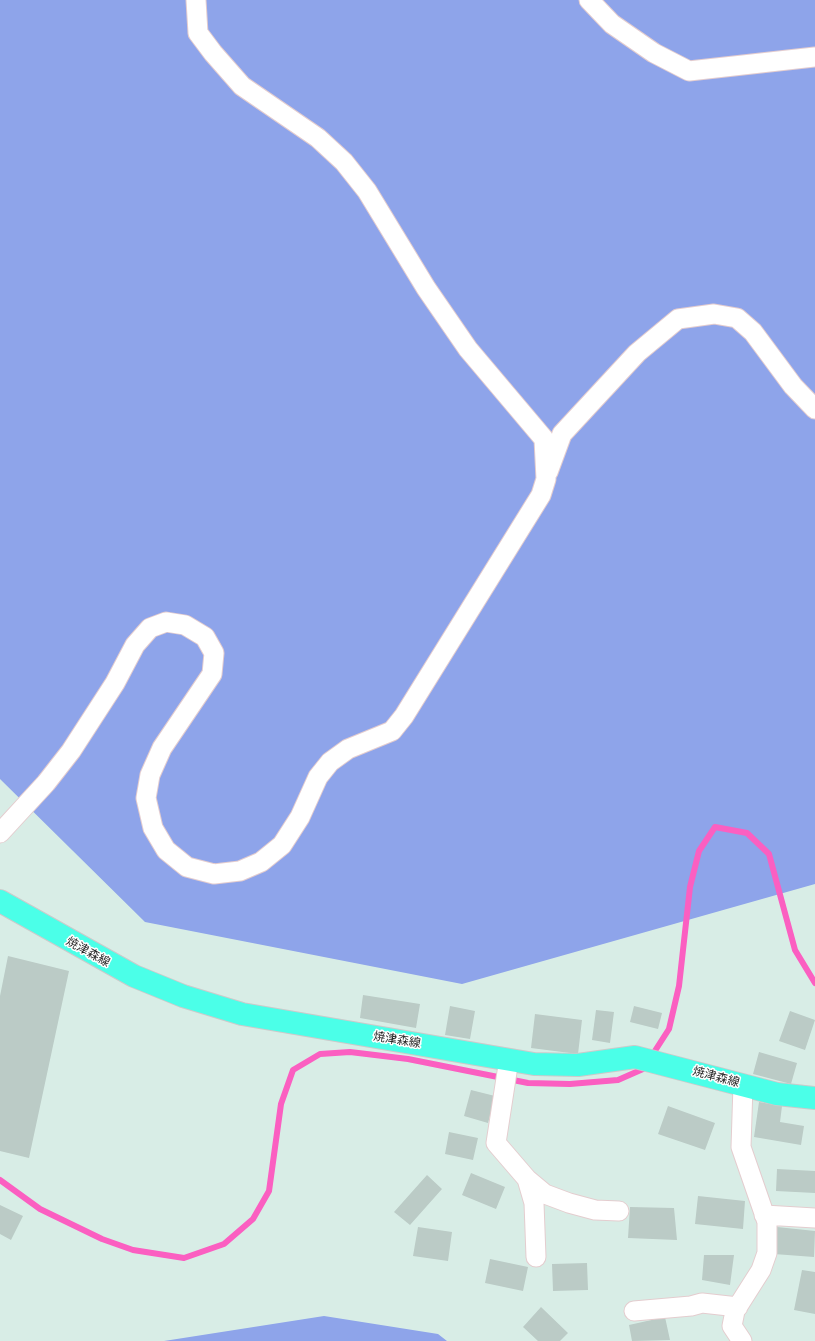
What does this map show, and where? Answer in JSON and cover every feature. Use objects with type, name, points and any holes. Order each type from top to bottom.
[{"type":"main road","name":"焼津森線","points":[[0,901],[134,976],[183,996],[242,1014],[534,1064],[578,1065],[635,1057],[777,1094],[815,1098]]},
{"type":"street","points":[[196,0],[198,32],[213,53],[242,86],[318,138],[344,162],[367,191],[426,288],[468,349],[544,439],[546,479]]},
{"type":"street","points":[[589,0],[612,24],[654,53],[689,70],[815,57]]},
{"type":"street","points":[[0,832],[46,783],[71,751],[115,682],[135,645],[150,628],[166,622],[185,625],[205,637],[214,653],[212,674],[162,748],[150,775],[146,798],[152,828],[166,850],[187,867],[214,874],[240,871],[261,862],[282,845],[300,818],[318,777],[330,762],[348,749],[392,731],[404,716],[541,495],[562,434],[637,353],[678,319],[714,314],[738,318],[753,332],[793,386],[815,409]]},
{"type":"street","points":[[509,1059],[496,1143],[527,1179],[545,1194],[569,1203],[595,1210],[619,1211]]},
{"type":"street","points":[[742,1341],[732,1326],[735,1311],[761,1270],[767,1253],[767,1222],[741,1147],[743,1085]]},
{"type":"street","points":[[527,1179],[534,1203],[536,1257]]},
{"type":"street","points":[[764,1215],[815,1218]]},
{"type":"street","points":[[634,1311],[691,1306],[702,1303],[738,1307]]},
{"type":"shaded area","points":[[0,0],[815,0],[815,884],[462,984],[145,922],[0,779]]},
{"type":"shaded area","points":[[324,1316],[438,1334],[447,1341],[164,1341]]},
{"type":"building","points":[[8,956],[69,971],[29,1158],[0,1151],[0,996]]},
{"type":"building","points":[[363,995],[420,1004],[416,1028],[360,1018]]},
{"type":"building","points":[[450,1006],[475,1011],[470,1039],[445,1035]]},
{"type":"building","points":[[634,1006],[662,1013],[658,1029],[630,1022]]},
{"type":"building","points":[[596,1010],[614,1012],[610,1043],[592,1040]]},
{"type":"building","points":[[790,1011],[815,1020],[805,1050],[779,1041]]},
{"type":"building","points":[[535,1014],[582,1020],[578,1054],[531,1048]]},
{"type":"building","points":[[759,1052],[797,1063],[791,1084],[753,1074]]},
{"type":"building","points":[[471,1090],[495,1096],[488,1123],[464,1116]]},
{"type":"building","points":[[759,1102],[782,1106],[780,1122],[804,1126],[801,1145],[754,1137]]},
{"type":"building","points":[[668,1106],[715,1123],[705,1150],[658,1134]]},
{"type":"building","points":[[449,1132],[478,1138],[473,1160],[445,1154]]},
{"type":"building","points":[[777,1169],[815,1171],[815,1193],[776,1191]]},
{"type":"building","points":[[471,1173],[505,1187],[496,1209],[462,1195]]},
{"type":"building","points":[[427,1175],[442,1189],[410,1225],[394,1212]]},
{"type":"building","points":[[698,1196],[745,1201],[743,1229],[695,1224]]},
{"type":"building","points":[[0,1205],[23,1216],[11,1240],[0,1234]]},
{"type":"building","points":[[630,1207],[674,1208],[677,1240],[628,1238]]},
{"type":"building","points":[[418,1227],[452,1232],[448,1261],[413,1256]]},
{"type":"building","points":[[777,1227],[815,1231],[814,1257],[774,1254]]},
{"type":"building","points":[[704,1255],[734,1255],[730,1285],[702,1280]]},
{"type":"building","points":[[490,1259],[528,1267],[523,1291],[485,1283]]},
{"type":"building","points":[[587,1263],[588,1290],[553,1291],[552,1264]]},
{"type":"building","points":[[802,1270],[815,1272],[815,1314],[794,1310]]},
{"type":"building","points":[[541,1307],[568,1333],[560,1341],[538,1341],[523,1327]]},
{"type":"building","points":[[665,1317],[670,1340],[632,1341],[629,1325]]},
{"type":"waterway","points":[[651,1057],[669,1029],[679,986],[690,887],[699,851],[715,827],[747,833],[769,854],[795,950],[815,983]]},
{"type":"waterway","points":[[0,1180],[40,1209],[102,1239],[133,1250],[184,1258],[224,1244],[253,1219],[269,1191],[281,1104],[293,1070],[320,1054],[350,1052],[408,1059],[528,1083],[570,1084],[618,1080],[643,1069],[646,1065]]}]
